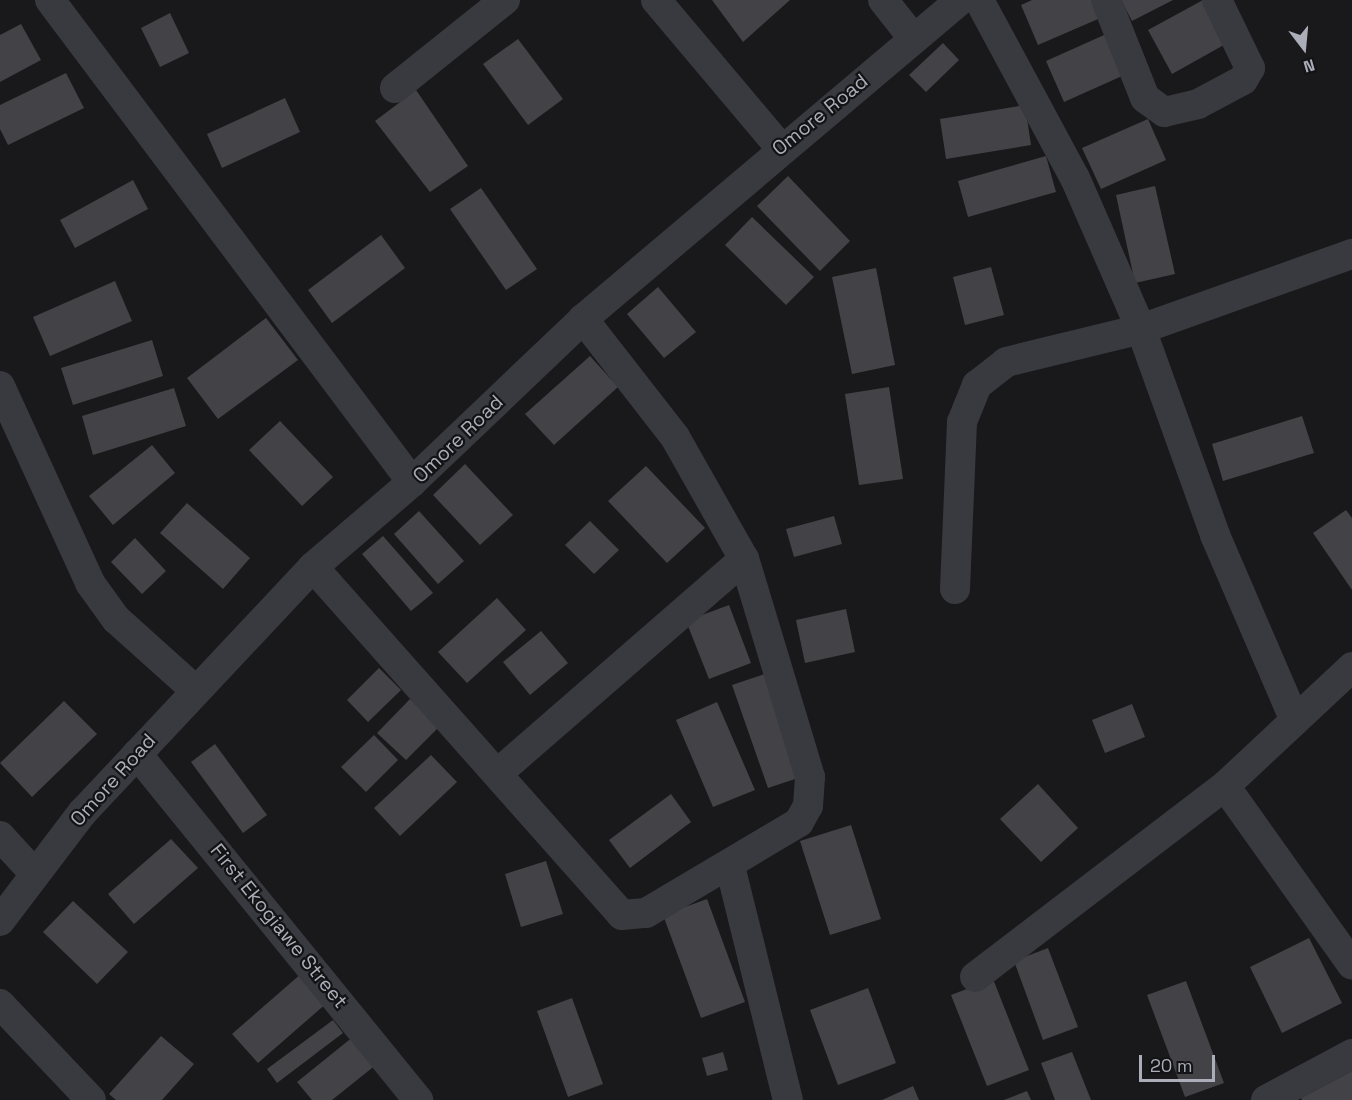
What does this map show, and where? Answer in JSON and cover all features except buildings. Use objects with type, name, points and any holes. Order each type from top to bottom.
[{"type":"street","points":[[50,0],[412,482]]},
{"type":"street","points":[[395,88],[505,0]]},
{"type":"street","points":[[656,0],[780,147]]},
{"type":"street","points":[[883,0],[913,38]]},
{"type":"street","name":"Omore Road","points":[[0,921],[34,873],[137,753],[313,567],[412,482],[583,319],[780,147],[960,0]]},
{"type":"street","points":[[980,0],[1075,178],[1141,329],[1215,535],[1296,721]]},
{"type":"street","points":[[1106,0],[1146,98],[1164,112],[1198,104],[1243,80],[1250,68],[1217,0]]},
{"type":"street","points":[[955,589],[962,422],[977,385],[1006,362],[1141,329],[1352,254]]},
{"type":"street","points":[[313,567],[622,915],[646,913],[730,866],[799,822],[808,806],[810,777],[744,559],[675,437],[583,319]]},
{"type":"street","points":[[0,386],[90,583],[116,619],[195,690]]},
{"type":"street","points":[[498,773],[744,559]]},
{"type":"street","points":[[975,977],[1226,786],[1352,667]]},
{"type":"street","name":"First Ekogiawe Street","points":[[137,753],[418,1100]]},
{"type":"street","points":[[1226,786],[1352,965]]},
{"type":"street","points":[[0,836],[34,873]]},
{"type":"street","points":[[730,866],[788,1100]]},
{"type":"street","points":[[0,1004],[91,1100]]},
{"type":"street","points":[[1266,1100],[1352,1054]]}]
